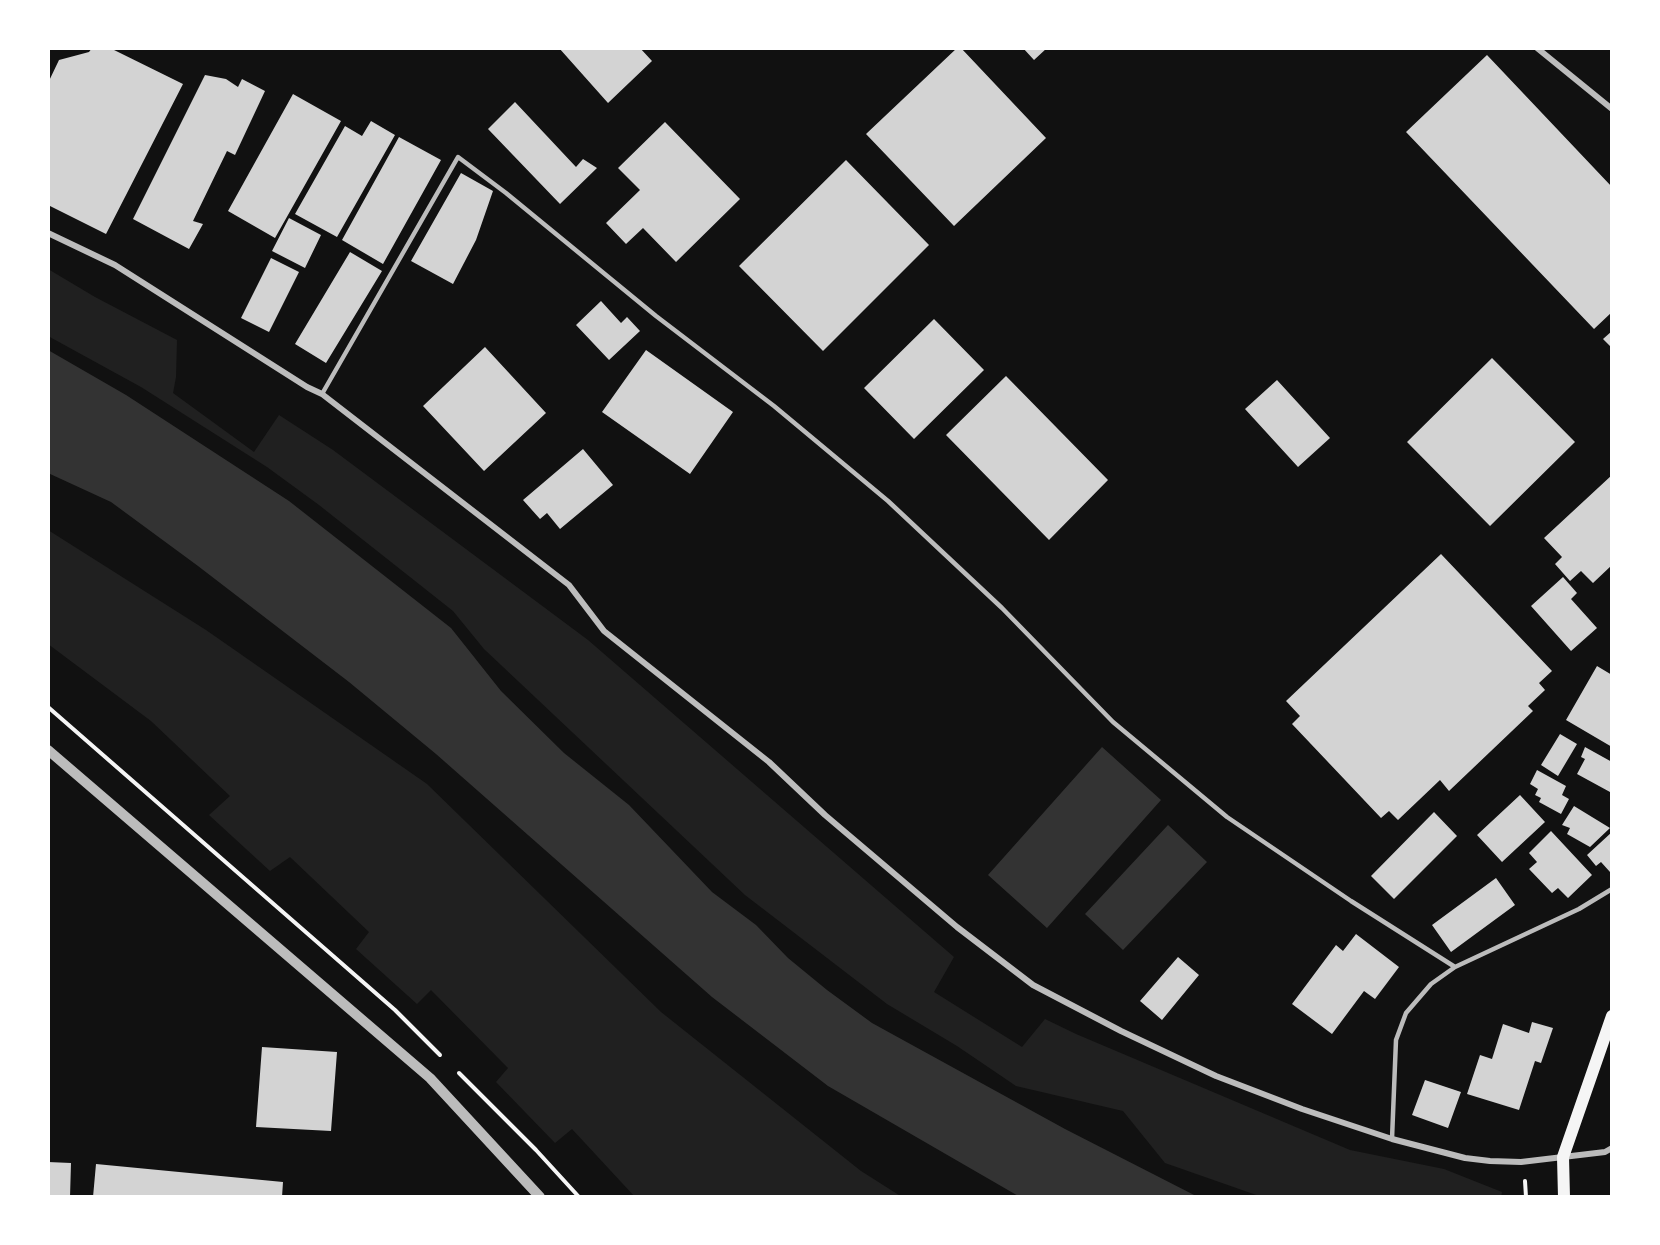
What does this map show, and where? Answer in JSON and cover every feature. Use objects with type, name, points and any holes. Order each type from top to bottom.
[{"type":"main road","points":[[1564,1197],[1563,1157],[1612,1016]]},
{"type":"street","points":[[1537,48],[1612,110]]},
{"type":"street","points":[[48,233],[115,265],[306,387],[322,394],[569,585],[604,631],[768,762],[825,815],[957,927],[1033,984],[1121,1031],[1216,1076],[1302,1109],[1392,1139],[1465,1158],[1490,1161],[1521,1162],[1605,1152],[1612,1148]]},
{"type":"street","points":[[48,750],[430,1078],[540,1197]]},
{"type":"lane","points":[[322,394],[458,157],[506,193],[656,316],[774,406],[888,501],[1002,608],[1113,722],[1227,817],[1351,901],[1455,967]]},
{"type":"lane","points":[[1392,1139],[1396,1040],[1406,1013],[1431,984],[1455,967],[1579,909],[1612,889]]},
{"type":"path","points":[[48,707],[379,995],[445,1059]]},
{"type":"path","points":[[453,1067],[536,1149],[579,1197]]},
{"type":"path","points":[[1525,1174],[1526,1197]]},
{"type":"shaded area","points":[[48,269],[95,297],[177,340],[173,393],[254,452],[279,415],[333,450],[588,640],[954,957],[934,992],[1022,1047],[1045,1019],[1350,1150],[1444,1169],[1502,1192],[1501,1197],[1262,1197],[1165,1163],[1123,1111],[1016,1086],[957,1046],[887,1004],[745,895],[484,649],[453,611],[267,467],[141,387],[48,336]]},
{"type":"shaded area","points":[[48,350],[126,395],[289,501],[451,628],[501,691],[564,753],[629,805],[712,892],[756,925],[788,958],[827,990],[872,1023],[1065,1129],[1198,1197],[1020,1197],[828,1086],[712,997],[436,754],[349,682],[111,502],[48,473]]},
{"type":"shaded area","points":[[48,530],[206,630],[427,784],[661,1012],[861,1171],[902,1197],[635,1197],[572,1129],[555,1143],[496,1082],[508,1068],[431,990],[417,1004],[356,949],[369,932],[290,857],[270,871],[209,815],[230,796],[151,721],[48,644]]},
{"type":"shaded area","points":[[1102,747],[1161,800],[1047,928],[988,875]]},
{"type":"shaded area","points":[[1168,825],[1207,862],[1123,950],[1085,914]]},
{"type":"building","points":[[92,48],[110,48],[183,84],[106,234],[48,205],[48,83],[59,60],[89,52]]},
{"type":"building","points":[[559,48],[640,48],[652,61],[608,103]]},
{"type":"building","points":[[957,48],[961,48],[1046,138],[954,226],[866,134]]},
{"type":"building","points":[[1023,48],[1047,48],[1034,60]]},
{"type":"building","points":[[1487,55],[1612,187],[1612,312],[1594,329],[1406,132]]},
{"type":"building","points":[[205,75],[226,79],[238,87],[242,79],[265,91],[235,155],[227,151],[193,221],[203,224],[189,249],[133,219]]},
{"type":"building","points":[[293,94],[341,121],[275,238],[228,211]]},
{"type":"building","points":[[515,102],[576,167],[583,159],[597,168],[560,204],[488,129]]},
{"type":"building","points":[[371,121],[395,135],[337,237],[295,214],[345,126],[362,136]]},
{"type":"building","points":[[665,122],[740,199],[676,262],[643,228],[626,244],[606,223],[640,190],[618,168]]},
{"type":"building","points":[[399,137],[441,160],[383,264],[342,240]]},
{"type":"building","points":[[846,160],[929,245],[823,351],[739,266]]},
{"type":"building","points":[[461,173],[493,191],[476,240],[453,284],[411,261]]},
{"type":"building","points":[[289,218],[321,235],[305,268],[272,251]]},
{"type":"building","points":[[350,252],[382,271],[326,363],[295,344]]},
{"type":"building","points":[[271,258],[299,272],[269,332],[241,318]]},
{"type":"building","points":[[601,301],[621,323],[627,317],[640,331],[609,360],[576,325]]},
{"type":"building","points":[[934,319],[984,370],[914,439],[864,388]]},
{"type":"building","points":[[1612,331],[1612,348],[1603,339]]},
{"type":"building","points":[[485,347],[546,413],[484,471],[423,406]]},
{"type":"building","points":[[646,350],[733,412],[690,474],[602,412]]},
{"type":"building","points":[[1492,358],[1575,442],[1490,526],[1407,442]]},
{"type":"building","points":[[1006,376],[1108,480],[1049,540],[946,435]]},
{"type":"building","points":[[1277,380],[1330,438],[1298,467],[1245,409]]},
{"type":"building","points":[[583,449],[613,485],[560,529],[547,513],[540,519],[523,500]]},
{"type":"building","points":[[1612,475],[1612,565],[1593,583],[1581,571],[1570,581],[1555,564],[1562,557],[1544,538]]},
{"type":"building","points":[[1441,554],[1552,671],[1539,683],[1545,690],[1528,706],[1533,711],[1449,791],[1440,780],[1398,820],[1389,811],[1381,818],[1292,724],[1300,716],[1286,701]]},
{"type":"building","points":[[1563,577],[1577,593],[1571,599],[1597,628],[1571,651],[1531,606]]},
{"type":"building","points":[[1597,666],[1612,675],[1612,747],[1566,720]]},
{"type":"building","points":[[1560,734],[1577,744],[1558,776],[1541,765]]},
{"type":"building","points":[[1585,747],[1612,762],[1610,792],[1577,774],[1585,759],[1581,757]]},
{"type":"building","points":[[1537,770],[1566,786],[1562,795],[1569,799],[1561,814],[1539,802],[1541,798],[1535,795],[1538,789],[1530,784]]},
{"type":"building","points":[[1520,795],[1545,822],[1502,862],[1477,835]]},
{"type":"building","points":[[1574,806],[1610,828],[1590,847],[1567,834],[1570,828],[1562,825]]},
{"type":"building","points":[[1434,812],[1457,836],[1394,899],[1371,876]]},
{"type":"building","points":[[1551,831],[1592,875],[1568,898],[1558,888],[1552,893],[1529,869],[1537,862],[1529,853]]},
{"type":"building","points":[[1612,832],[1612,870],[1610,872],[1601,862],[1596,866],[1587,855]]},
{"type":"building","points":[[1496,878],[1515,905],[1451,952],[1432,925]]},
{"type":"building","points":[[1356,934],[1399,967],[1375,999],[1364,991],[1332,1034],[1292,1004],[1336,945],[1343,951]]},
{"type":"building","points":[[1178,957],[1199,975],[1162,1020],[1140,1001]]},
{"type":"building","points":[[1532,1022],[1553,1028],[1541,1063],[1535,1061],[1519,1110],[1467,1094],[1480,1055],[1492,1059],[1503,1024],[1529,1033]]},
{"type":"building","points":[[262,1047],[337,1052],[331,1131],[256,1127]]},
{"type":"building","points":[[1425,1080],[1461,1092],[1448,1128],[1412,1115]]},
{"type":"building","points":[[48,1162],[71,1163],[70,1197],[48,1197]]},
{"type":"building","points":[[96,1164],[283,1182],[282,1197],[93,1197]]}]
